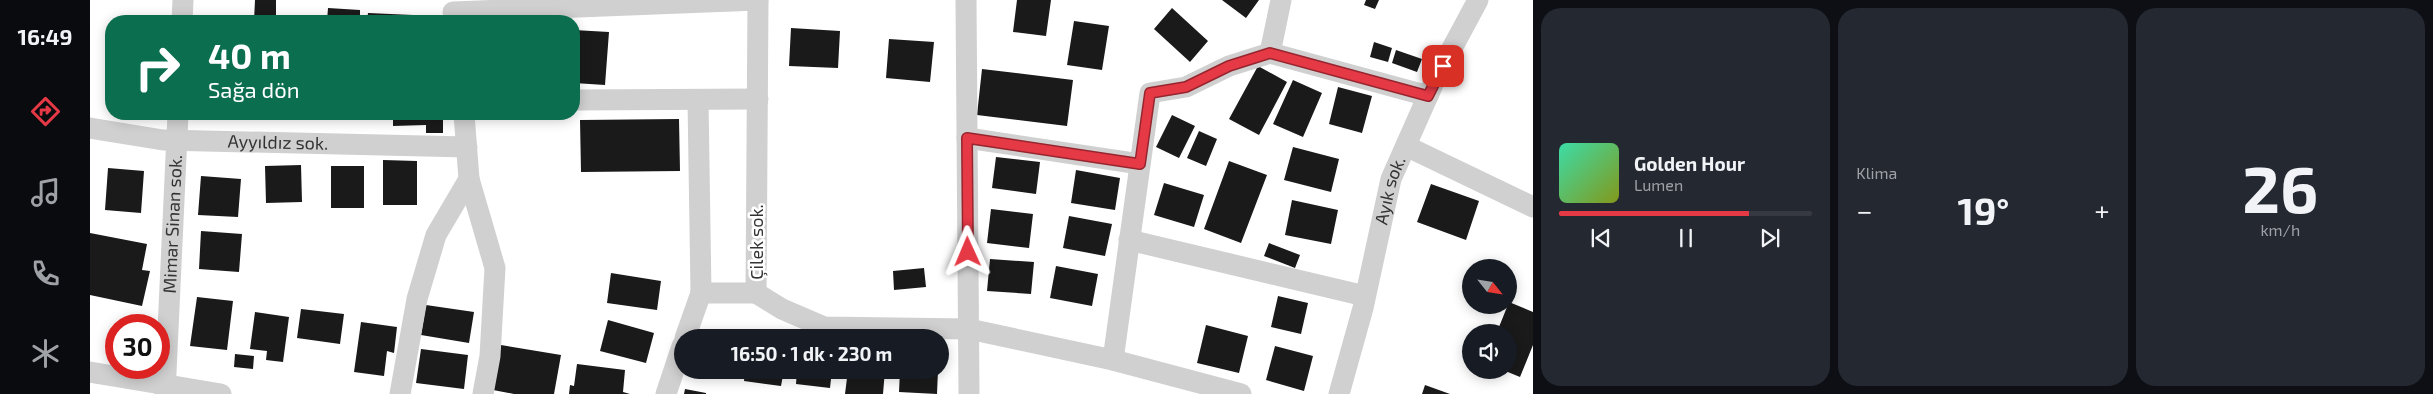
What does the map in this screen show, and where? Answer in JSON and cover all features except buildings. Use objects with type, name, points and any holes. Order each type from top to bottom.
[{"type":"street","points":[[182,15],[183,0]]},
{"type":"street","points":[[453,11],[758,0]]},
{"type":"street","name":"Çilek sok.","points":[[758,0],[756,293],[782,309],[824,327],[969,329],[1113,360],[1241,394]]},
{"type":"street","points":[[966,0],[969,394]]},
{"type":"street","points":[[1270,53],[1281,0]]},
{"type":"street","name":"Ayık sok.","points":[[1339,394],[1365,296],[1391,179],[1428,96],[1478,0]]},
{"type":"street","points":[[1113,360],[1150,93],[1186,87],[1229,66],[1270,53],[1428,96]]},
{"type":"street","points":[[580,100],[758,99]]},
{"type":"street","points":[[688,329],[701,294],[698,100]]},
{"type":"street","name":"Mimar Sinan sok.","points":[[166,390],[178,120]]},
{"type":"street","points":[[465,120],[469,179],[496,268],[490,356],[483,394]]},
{"type":"street","name":"Ayyıldız sok.","points":[[90,128],[177,140],[467,147]]},
{"type":"street","points":[[967,138],[1140,164]]},
{"type":"street","points":[[1406,146],[1533,206]]},
{"type":"street","points":[[400,394],[417,299],[436,234],[469,179]]},
{"type":"street","points":[[1129,240],[1365,296]]},
{"type":"street","points":[[701,294],[756,293]]},
{"type":"street","points":[[666,394],[674,370]]},
{"type":"street","points":[[90,372],[166,390],[222,394]]},
{"type":"route","points":[[968,252],[967,138],[1140,164],[1150,93],[1186,87],[1229,66],[1270,53],[1428,96],[1443,66]]}]
